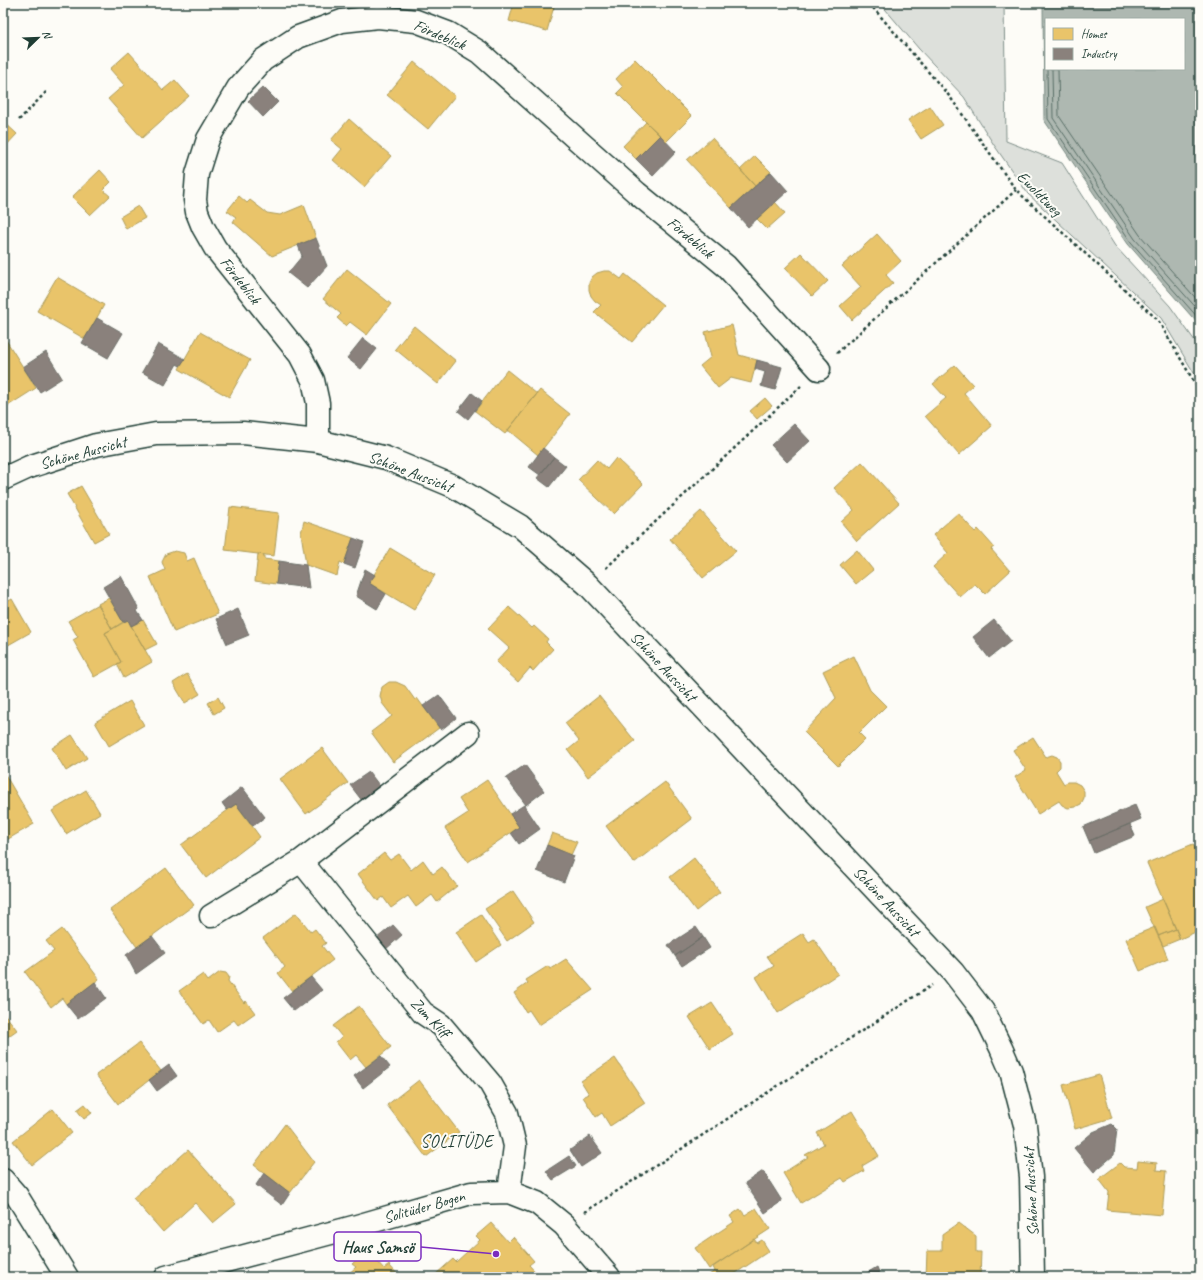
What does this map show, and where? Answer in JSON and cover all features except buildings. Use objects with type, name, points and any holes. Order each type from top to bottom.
[{"type":"street","name":"Fördeblick","points":[[318,441],[318,403],[313,380],[300,355],[215,248],[203,227],[197,212],[195,200],[197,174],[208,139],[238,88],[263,60],[298,37],[342,22],[378,17],[416,21],[448,34],[479,52],[638,193],[726,266],[819,369]]},
{"type":"street","name":"Schöne Aussicht","points":[[3,479],[29,467],[96,444],[156,434],[243,433],[318,441],[386,458],[453,486],[520,526],[588,585],[954,972],[983,1012],[1002,1048],[1011,1071],[1026,1125],[1031,1177],[1033,1277]]},
{"type":"street","points":[[211,916],[301,861],[468,733]]},
{"type":"street","name":"Zum Kliff","points":[[301,861],[424,1013],[441,1025],[490,1083],[507,1113],[515,1146],[509,1192]]},
{"type":"street","points":[[3,1180],[17,1196],[67,1277]]},
{"type":"street","name":"Solitüder Bogen","points":[[166,1277],[349,1228],[471,1193],[509,1192],[537,1203],[564,1225],[609,1277]]},
{"type":"path","name":"Ewoldtweg","points":[[869,3],[950,97],[1016,190],[1158,320],[1200,392]]},
{"type":"path","points":[[19,120],[48,90]]},
{"type":"path","points":[[618,557],[819,369],[1016,190]]},
{"type":"path","points":[[564,1225],[954,972]]},
{"type":"shaded area","points":[[880,3],[1004,3],[1006,141],[1062,163],[1115,246],[1170,306],[1200,348],[1200,383],[1161,318],[1028,194],[994,145],[964,97],[919,49]]},
{"type":"water","points":[[1043,3],[1200,3],[1200,326],[1128,244],[1044,120]]},
{"type":"place","name":"Haus Samsö","points":[[496,1254]]},
{"type":"district","name":"SOLITÜDE","points":[[457,1141]]}]
